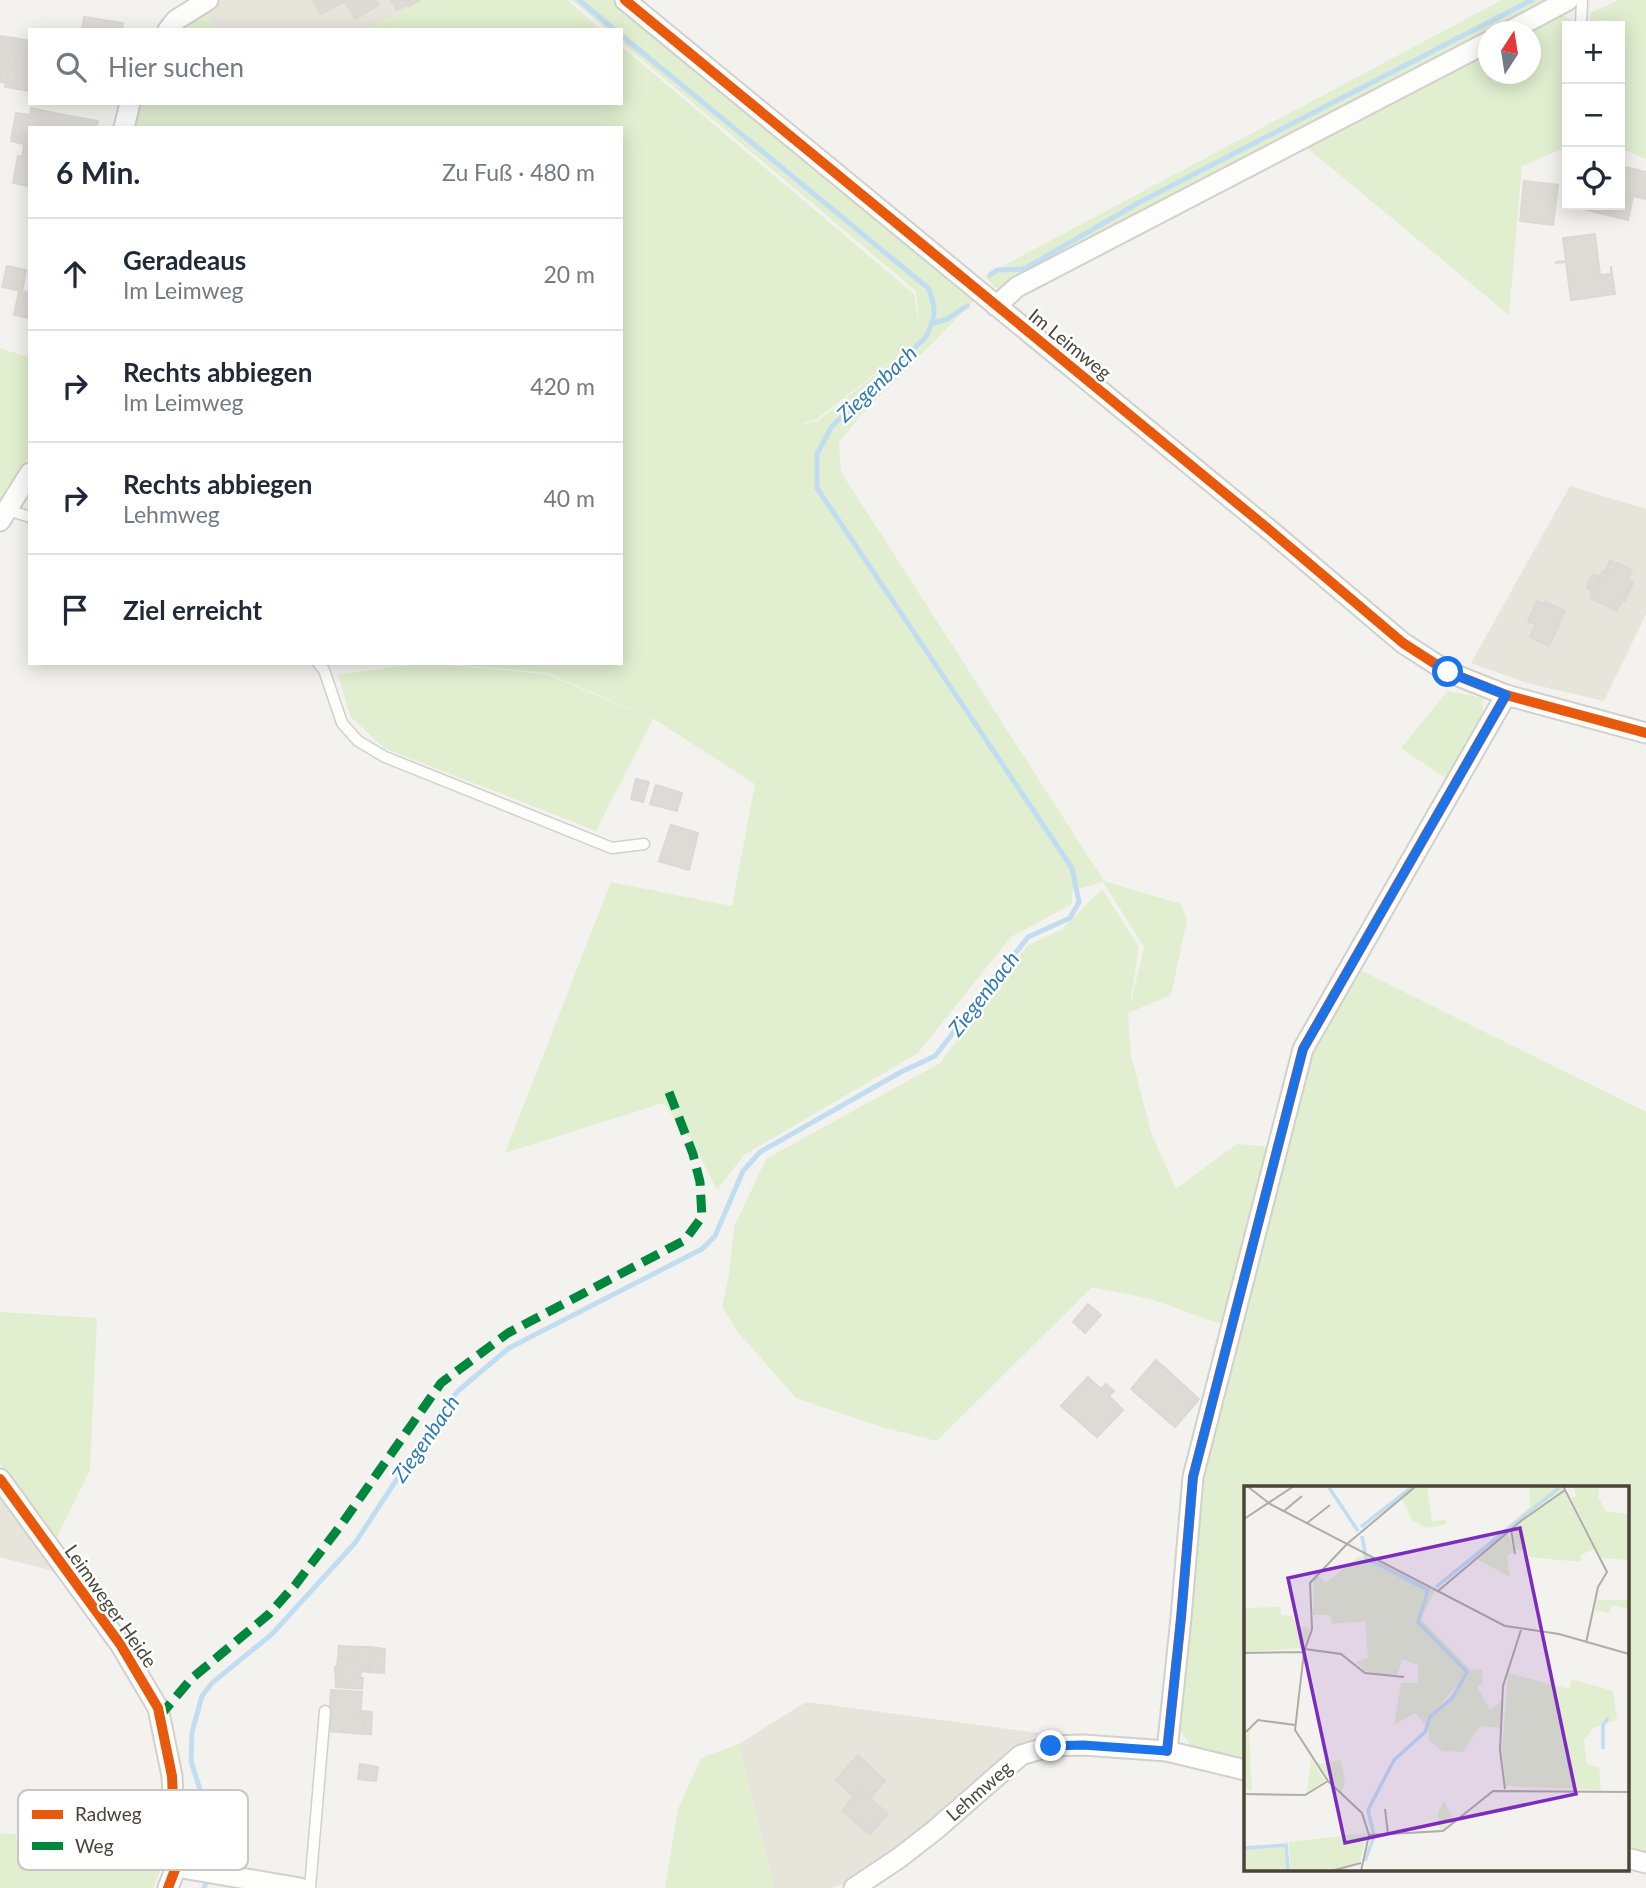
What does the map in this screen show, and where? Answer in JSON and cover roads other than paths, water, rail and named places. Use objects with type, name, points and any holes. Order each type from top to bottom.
[{"type":"street","points":[[170,28],[176,20],[208,0]]},
{"type":"street","name":"Im Leimweg","points":[[625,0],[1403,643],[1448,672],[1506,695],[1646,733]]},
{"type":"street","points":[[1529,21],[1569,0]]},
{"type":"street","name":"Im Leimweg","points":[[996,306],[1017,287],[1478,48]]},
{"type":"street","points":[[124,126],[130,105]]},
{"type":"street","points":[[4,515],[28,476]]},
{"type":"street","points":[[1167,1751],[1193,1477],[1303,1049],[1506,695]]},
{"type":"street","name":"Leimweger Heide","points":[[0,1479],[120,1644],[158,1708],[173,1790]]},
{"type":"street","name":"Lehmweg","points":[[854,1888],[935,1830],[1021,1755],[1051,1746],[1083,1745],[1167,1751],[1244,1770]]},
{"type":"street","points":[[1628,1858],[1646,1863]]},
{"type":"street","name":"Leimweger Heide","points":[[168,1888],[175,1870]]},
{"type":"street","points":[[197,1870],[300,1888]]},
{"type":"lane","points":[[1581,21],[1582,0]]},
{"type":"lane","points":[[4,515],[28,517]]},
{"type":"lane","points":[[320,665],[324,670],[342,723],[358,741],[385,757],[612,848],[644,844]]},
{"type":"lane","points":[[310,1888],[325,1711]]},
{"type":"waterway","name":"Ziegenbach","points":[[579,0],[613,28]]},
{"type":"waterway","points":[[990,275],[997,270],[1024,269],[1140,202],[1532,0]]},
{"type":"waterway","name":"Ziegenbach","points":[[200,1790],[191,1761],[192,1732],[202,1696],[212,1683],[272,1634],[355,1543],[441,1412],[458,1391],[509,1348],[702,1249],[715,1236],[743,1171],[760,1152],[901,1072],[935,1056],[1028,937],[1070,918],[1079,902],[1072,868],[817,488],[817,454],[832,426],[925,338],[934,313],[928,288],[623,37]]},
{"type":"waterway","points":[[934,323],[947,319],[967,306]]},
{"type":"waterway","name":"Ziegenbach","points":[[204,1888],[208,1877]]}]
